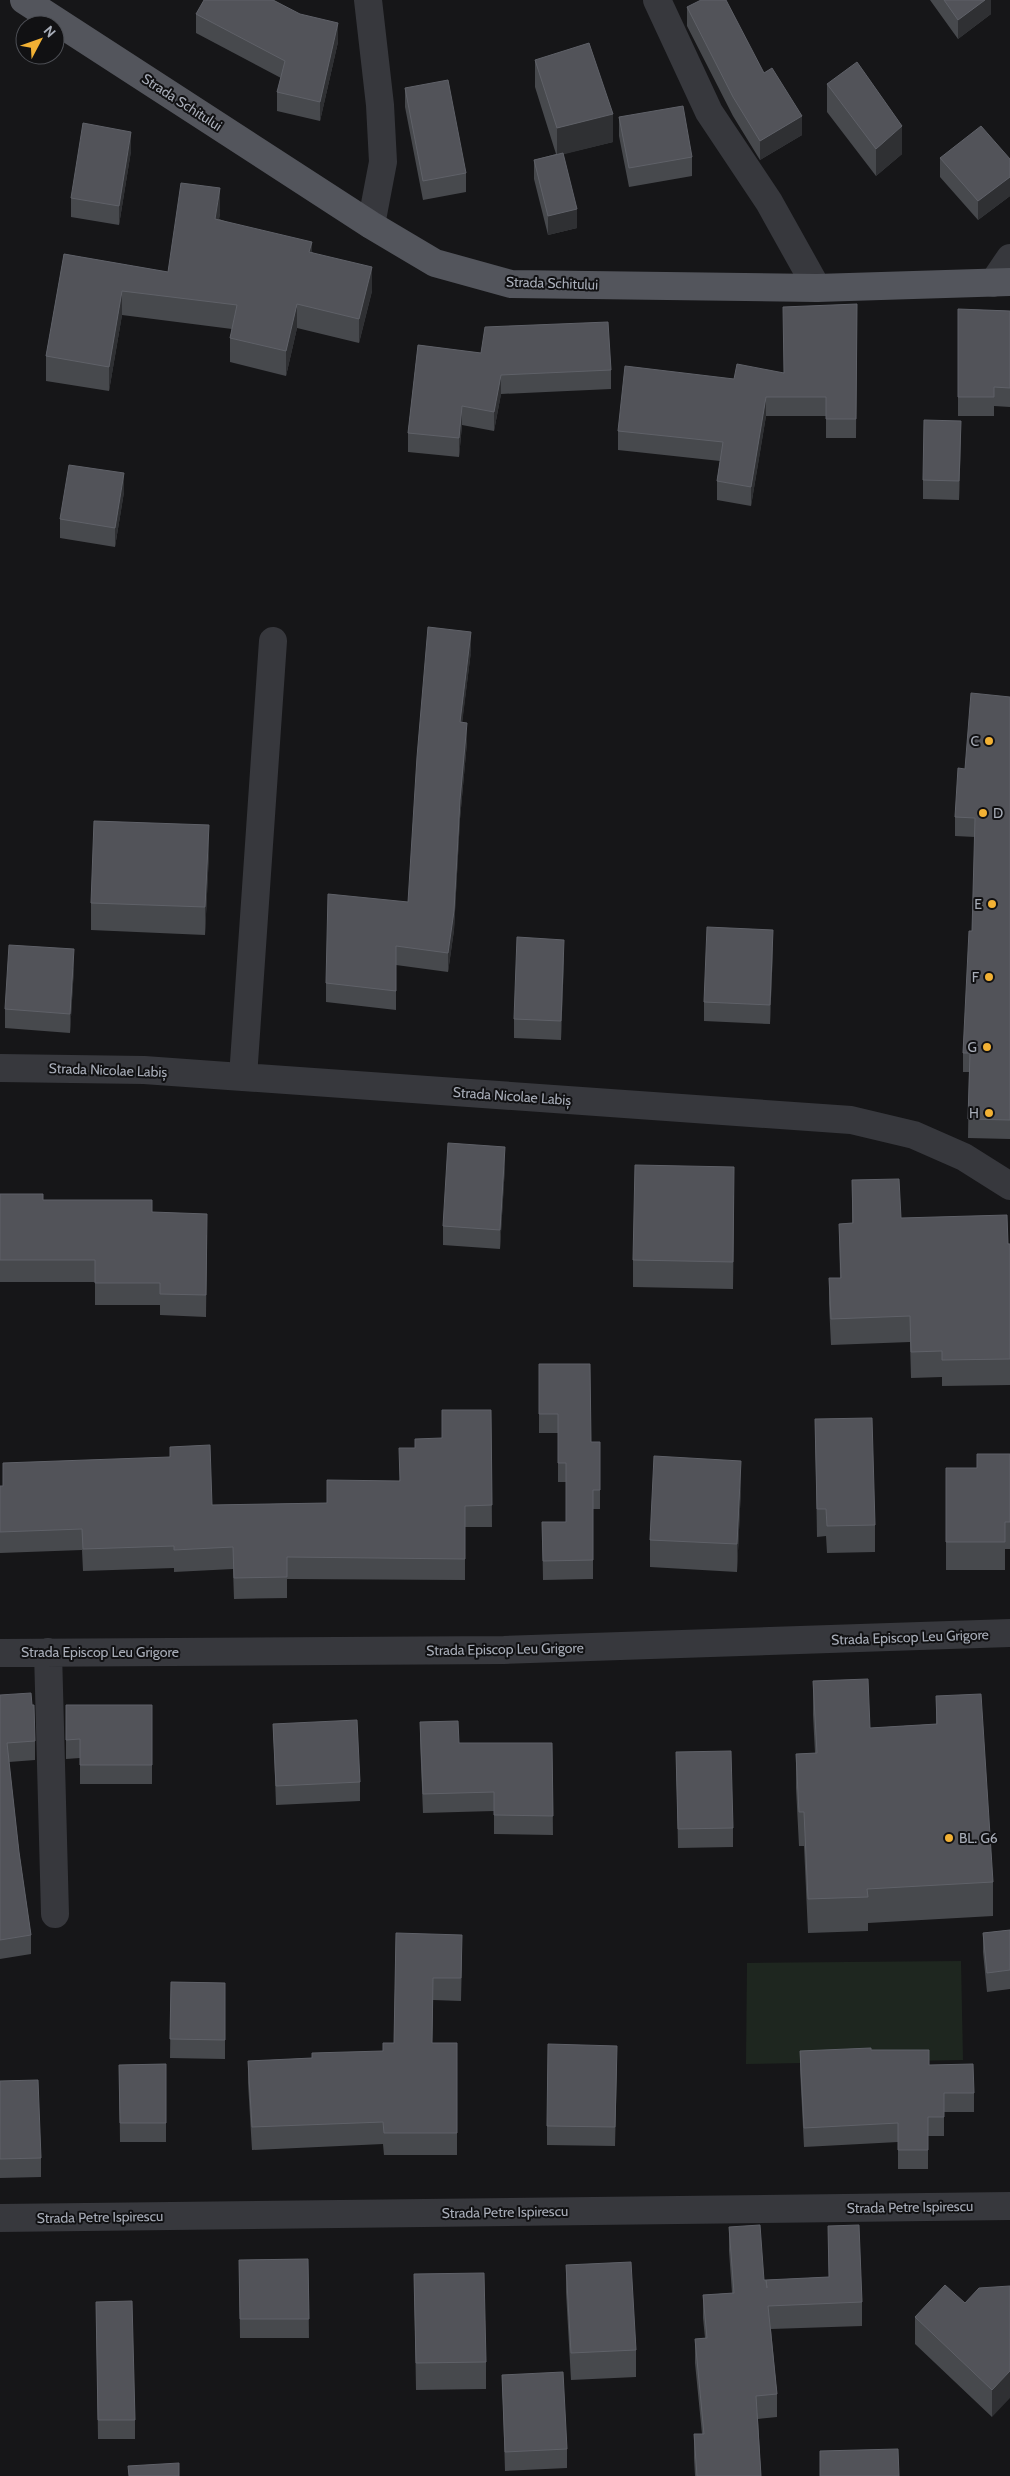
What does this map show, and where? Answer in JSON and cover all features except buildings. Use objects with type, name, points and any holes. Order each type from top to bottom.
[{"type":"main road","name":"Strada Schitului","points":[[24,0],[370,225],[435,263],[511,284],[817,288],[1001,282]]},
{"type":"street","points":[[368,0],[380,104],[383,162],[370,225]]},
{"type":"street","points":[[657,0],[709,112],[769,202],[817,288]]},
{"type":"street","points":[[1001,282],[1010,258]]},
{"type":"street","points":[[243,1077],[273,641]]},
{"type":"street","name":"Strada Nicolae Labiș","points":[[0,1068],[144,1070],[851,1120],[914,1136],[964,1157],[1010,1186]]},
{"type":"street","name":"Strada Episcop Leu Grigore","points":[[0,1653],[504,1650],[1010,1634]]},
{"type":"street","points":[[48,1652],[55,1914]]},
{"type":"street","name":"Strada Petre Ispirescu","points":[[0,2218],[1010,2206]]},
{"type":"shaded area","points":[[961,1961],[963,2060],[746,2064],[747,1963]]},
{"type":"place","name":"C","points":[[989,741]]},
{"type":"place","name":"D","points":[[983,813]]},
{"type":"place","name":"E","points":[[992,904]]},
{"type":"place","name":"F","points":[[989,977]]},
{"type":"place","name":"G","points":[[987,1047]]},
{"type":"place","name":"H","points":[[989,1113]]},
{"type":"place","name":"BL. G6","points":[[949,1838]]}]
